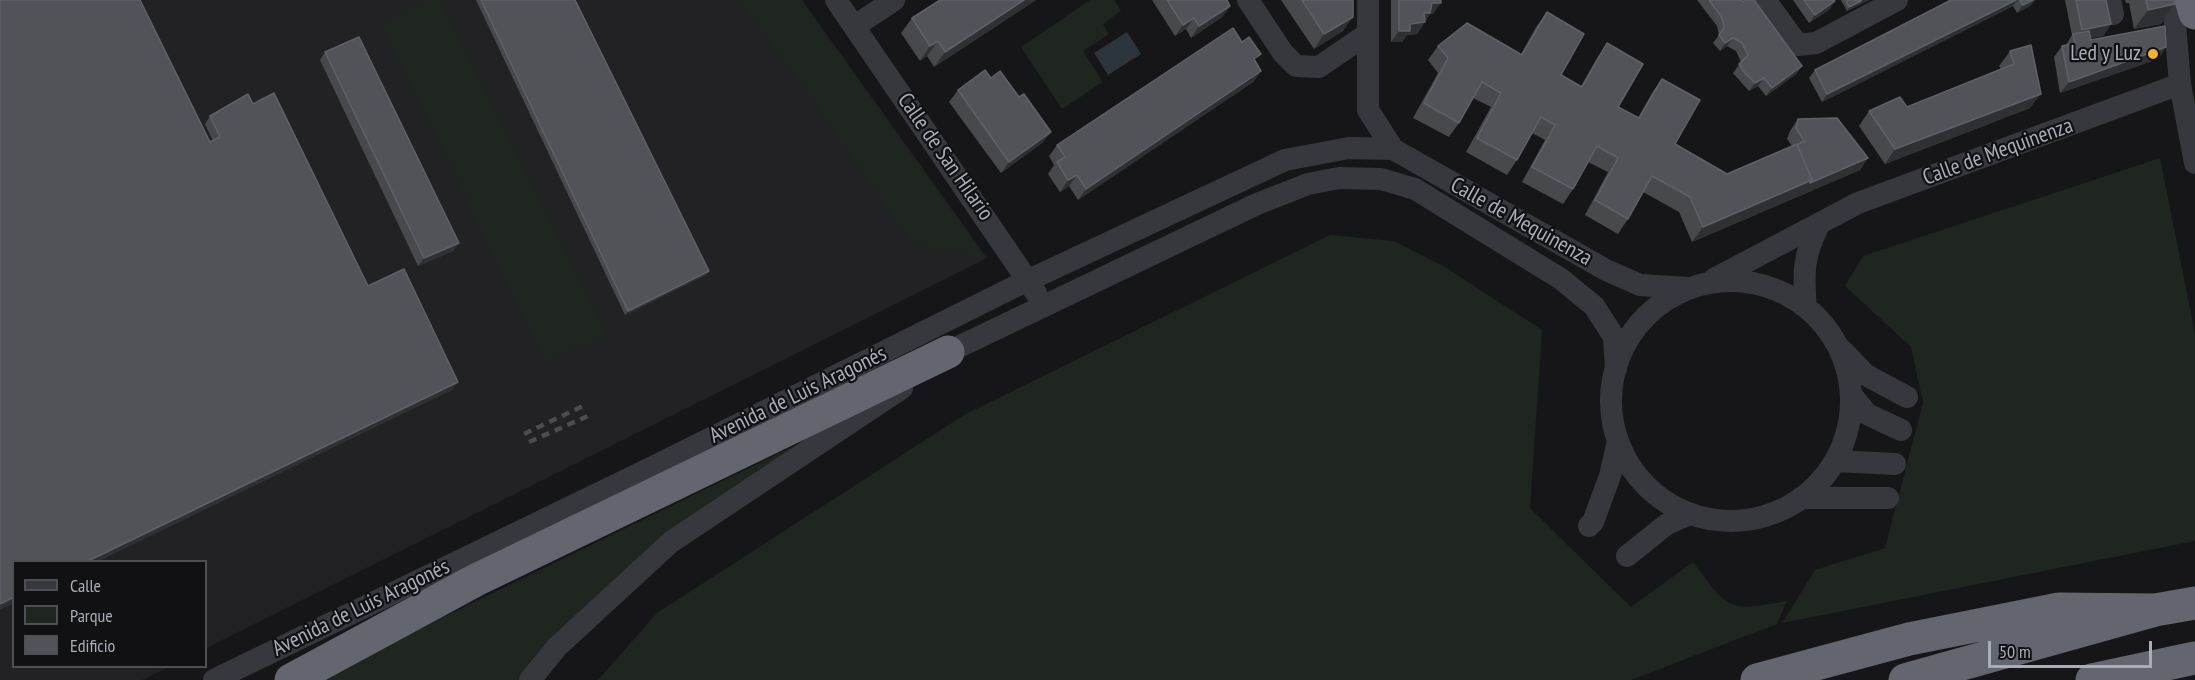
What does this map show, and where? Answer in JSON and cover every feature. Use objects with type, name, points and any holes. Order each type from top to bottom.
[{"type":"highway","points":[[2191,0],[2195,13]]},
{"type":"highway","points":[[291,680],[476,580],[948,352]]},
{"type":"highway","points":[[1905,680],[2155,610],[2194,603]]},
{"type":"highway","points":[[1756,680],[1909,639],[2059,609],[2155,610]]},
{"type":"highway","points":[[2092,680],[2195,658]]},
{"type":"street","name":"Calle de San Hilario","points":[[836,0],[1033,286]]},
{"type":"street","points":[[855,26],[894,0]]},
{"type":"street","points":[[1248,0],[1283,53],[1296,66],[1319,67],[1367,34]]},
{"type":"street","points":[[1368,0],[1368,110],[1393,149]]},
{"type":"street","points":[[1765,0],[1798,45],[1816,44],[1897,0]]},
{"type":"street","points":[[2173,0],[2180,84],[2195,163]]},
{"type":"street","name":"Calle de Mequinenza","points":[[1393,149],[1606,270],[1640,285],[1697,286],[1858,203],[2180,84]]},
{"type":"street","name":"Avenida de Luis Aragonés","points":[[214,680],[1033,286],[1285,160],[1349,148],[1393,149]]},
{"type":"street","points":[[530,680],[556,648],[671,542],[909,383],[948,352],[1257,204],[1308,184],[1339,178],[1382,179],[1415,189],[1561,279],[1594,306],[1614,337],[1616,369],[1611,405],[1618,441],[1635,472],[1646,485],[1667,502],[1690,514],[1718,520],[1748,520],[1776,513],[1801,498],[1820,482],[1844,440],[1850,418],[1851,394],[1847,369],[1838,345]]},
{"type":"street","points":[[1806,307],[1803,272],[1807,248],[1819,225]]},
{"type":"street","points":[[1616,369],[1626,343],[1642,320],[1656,307],[1697,286],[1733,280],[1759,284],[1784,293],[1806,307],[1866,375],[1907,397]]},
{"type":"street","points":[[1025,316],[1033,286],[1063,298]]},
{"type":"street","points":[[1851,394],[1867,414],[1901,430]]},
{"type":"street","points":[[1589,526],[1593,522],[1610,477],[1618,441]]},
{"type":"street","points":[[1834,461],[1895,464]]},
{"type":"street","points":[[1801,498],[1888,498]]},
{"type":"street","points":[[1627,556],[1667,524],[1690,514]]},
{"type":"shaded area","points":[[0,0],[802,0],[987,258],[207,648],[207,560],[12,560],[12,668],[167,668],[142,680],[0,680]]},
{"type":"shaded area","points":[[1127,32],[1141,54],[1108,75],[1094,53]]},
{"type":"green space","points":[[427,0],[440,0],[607,335],[546,362],[381,24]]},
{"type":"green space","points":[[738,0],[800,0],[984,258],[912,243],[795,75]]},
{"type":"green space","points":[[1090,0],[1114,0],[1121,11],[1103,24],[1109,34],[1083,51],[1103,82],[1062,109],[1021,47]]},
{"type":"green space","points":[[2160,158],[2195,334],[2195,541],[1782,623],[1815,570],[1885,548],[1923,403],[1911,347],[1845,286],[1863,256]]},
{"type":"green space","points":[[1330,235],[1394,241],[1445,267],[1542,330],[1530,508],[1631,607],[1693,562],[1714,590],[1731,604],[1752,606],[1787,601],[1777,624],[1631,680],[598,680],[657,613],[964,415]]},
{"type":"green space","points":[[794,446],[796,448],[521,680],[314,680]]},
{"type":"building","points":[[0,0],[140,0],[210,142],[220,137],[210,116],[248,94],[253,104],[274,93],[368,286],[404,269],[458,382],[90,560],[12,560],[12,598],[0,604]]},
{"type":"building","points":[[481,0],[575,0],[709,271],[628,311]]},
{"type":"building","points":[[940,0],[1024,0],[945,52],[938,41],[930,46],[912,18]]},
{"type":"building","points":[[1167,0],[1227,0],[1230,6],[1199,26],[1194,18],[1183,25]]},
{"type":"building","points":[[1302,0],[1353,0],[1353,17],[1324,34]]},
{"type":"building","points":[[1399,0],[1441,0],[1441,3],[1432,3],[1430,13],[1424,13],[1425,22],[1410,24],[1410,31],[1399,31]]},
{"type":"building","points":[[1709,0],[1742,0],[1743,2],[1754,0],[1802,66],[1772,88],[1764,78],[1755,83],[1739,64],[1748,55],[1742,43],[1733,38],[1725,43],[1719,35],[1724,28],[1722,18]]},
{"type":"building","points":[[1804,0],[1834,0],[1835,1],[1815,15]]},
{"type":"building","points":[[1846,0],[1861,0],[1861,1],[1849,7]]},
{"type":"building","points":[[1951,0],[2016,0],[1827,94],[1815,70]]},
{"type":"building","points":[[2020,0],[2033,0],[2023,5]]},
{"type":"building","points":[[2076,0],[2106,0],[2111,24],[2082,30]]},
{"type":"building","points":[[2146,0],[2174,0],[2175,4],[2148,10]]},
{"type":"building","points":[[1547,12],[1584,34],[1561,75],[1582,87],[1607,43],[1643,64],[1618,107],[1639,118],[1662,79],[1700,100],[1675,144],[1727,174],[1797,144],[1812,180],[1703,227],[1690,197],[1652,176],[1628,219],[1595,200],[1618,158],[1597,146],[1573,189],[1532,167],[1555,125],[1541,117],[1517,160],[1477,138],[1501,93],[1482,82],[1459,123],[1424,103],[1448,58],[1438,46],[1467,23],[1522,55]]},
{"type":"building","points":[[2165,26],[2166,47],[2069,82],[2062,46],[2075,43],[2073,34],[2089,31],[2091,40]]},
{"type":"building","points":[[1233,28],[1242,42],[1249,37],[1261,54],[1254,59],[1261,71],[1086,189],[1077,175],[1068,180],[1057,162],[1065,157],[1057,145]]},
{"type":"building","points":[[359,37],[459,243],[424,258],[325,52]]},
{"type":"building","points":[[2031,45],[2041,94],[1895,149],[1869,111],[1900,97],[1907,107],[2014,64],[2010,51]]},
{"type":"building","points":[[985,70],[991,78],[1000,71],[1019,97],[1024,94],[1051,132],[1009,162],[958,90]]},
{"type":"building","points":[[1837,118],[1868,158],[1810,183],[1812,180],[1797,145],[1804,141],[1796,128],[1798,119]]},
{"type":"railway","points":[[524,434],[585,405]]},
{"type":"railway","points":[[529,442],[588,416]]},
{"type":"place","name":"Led y Luz","points":[[2153,54]]}]
